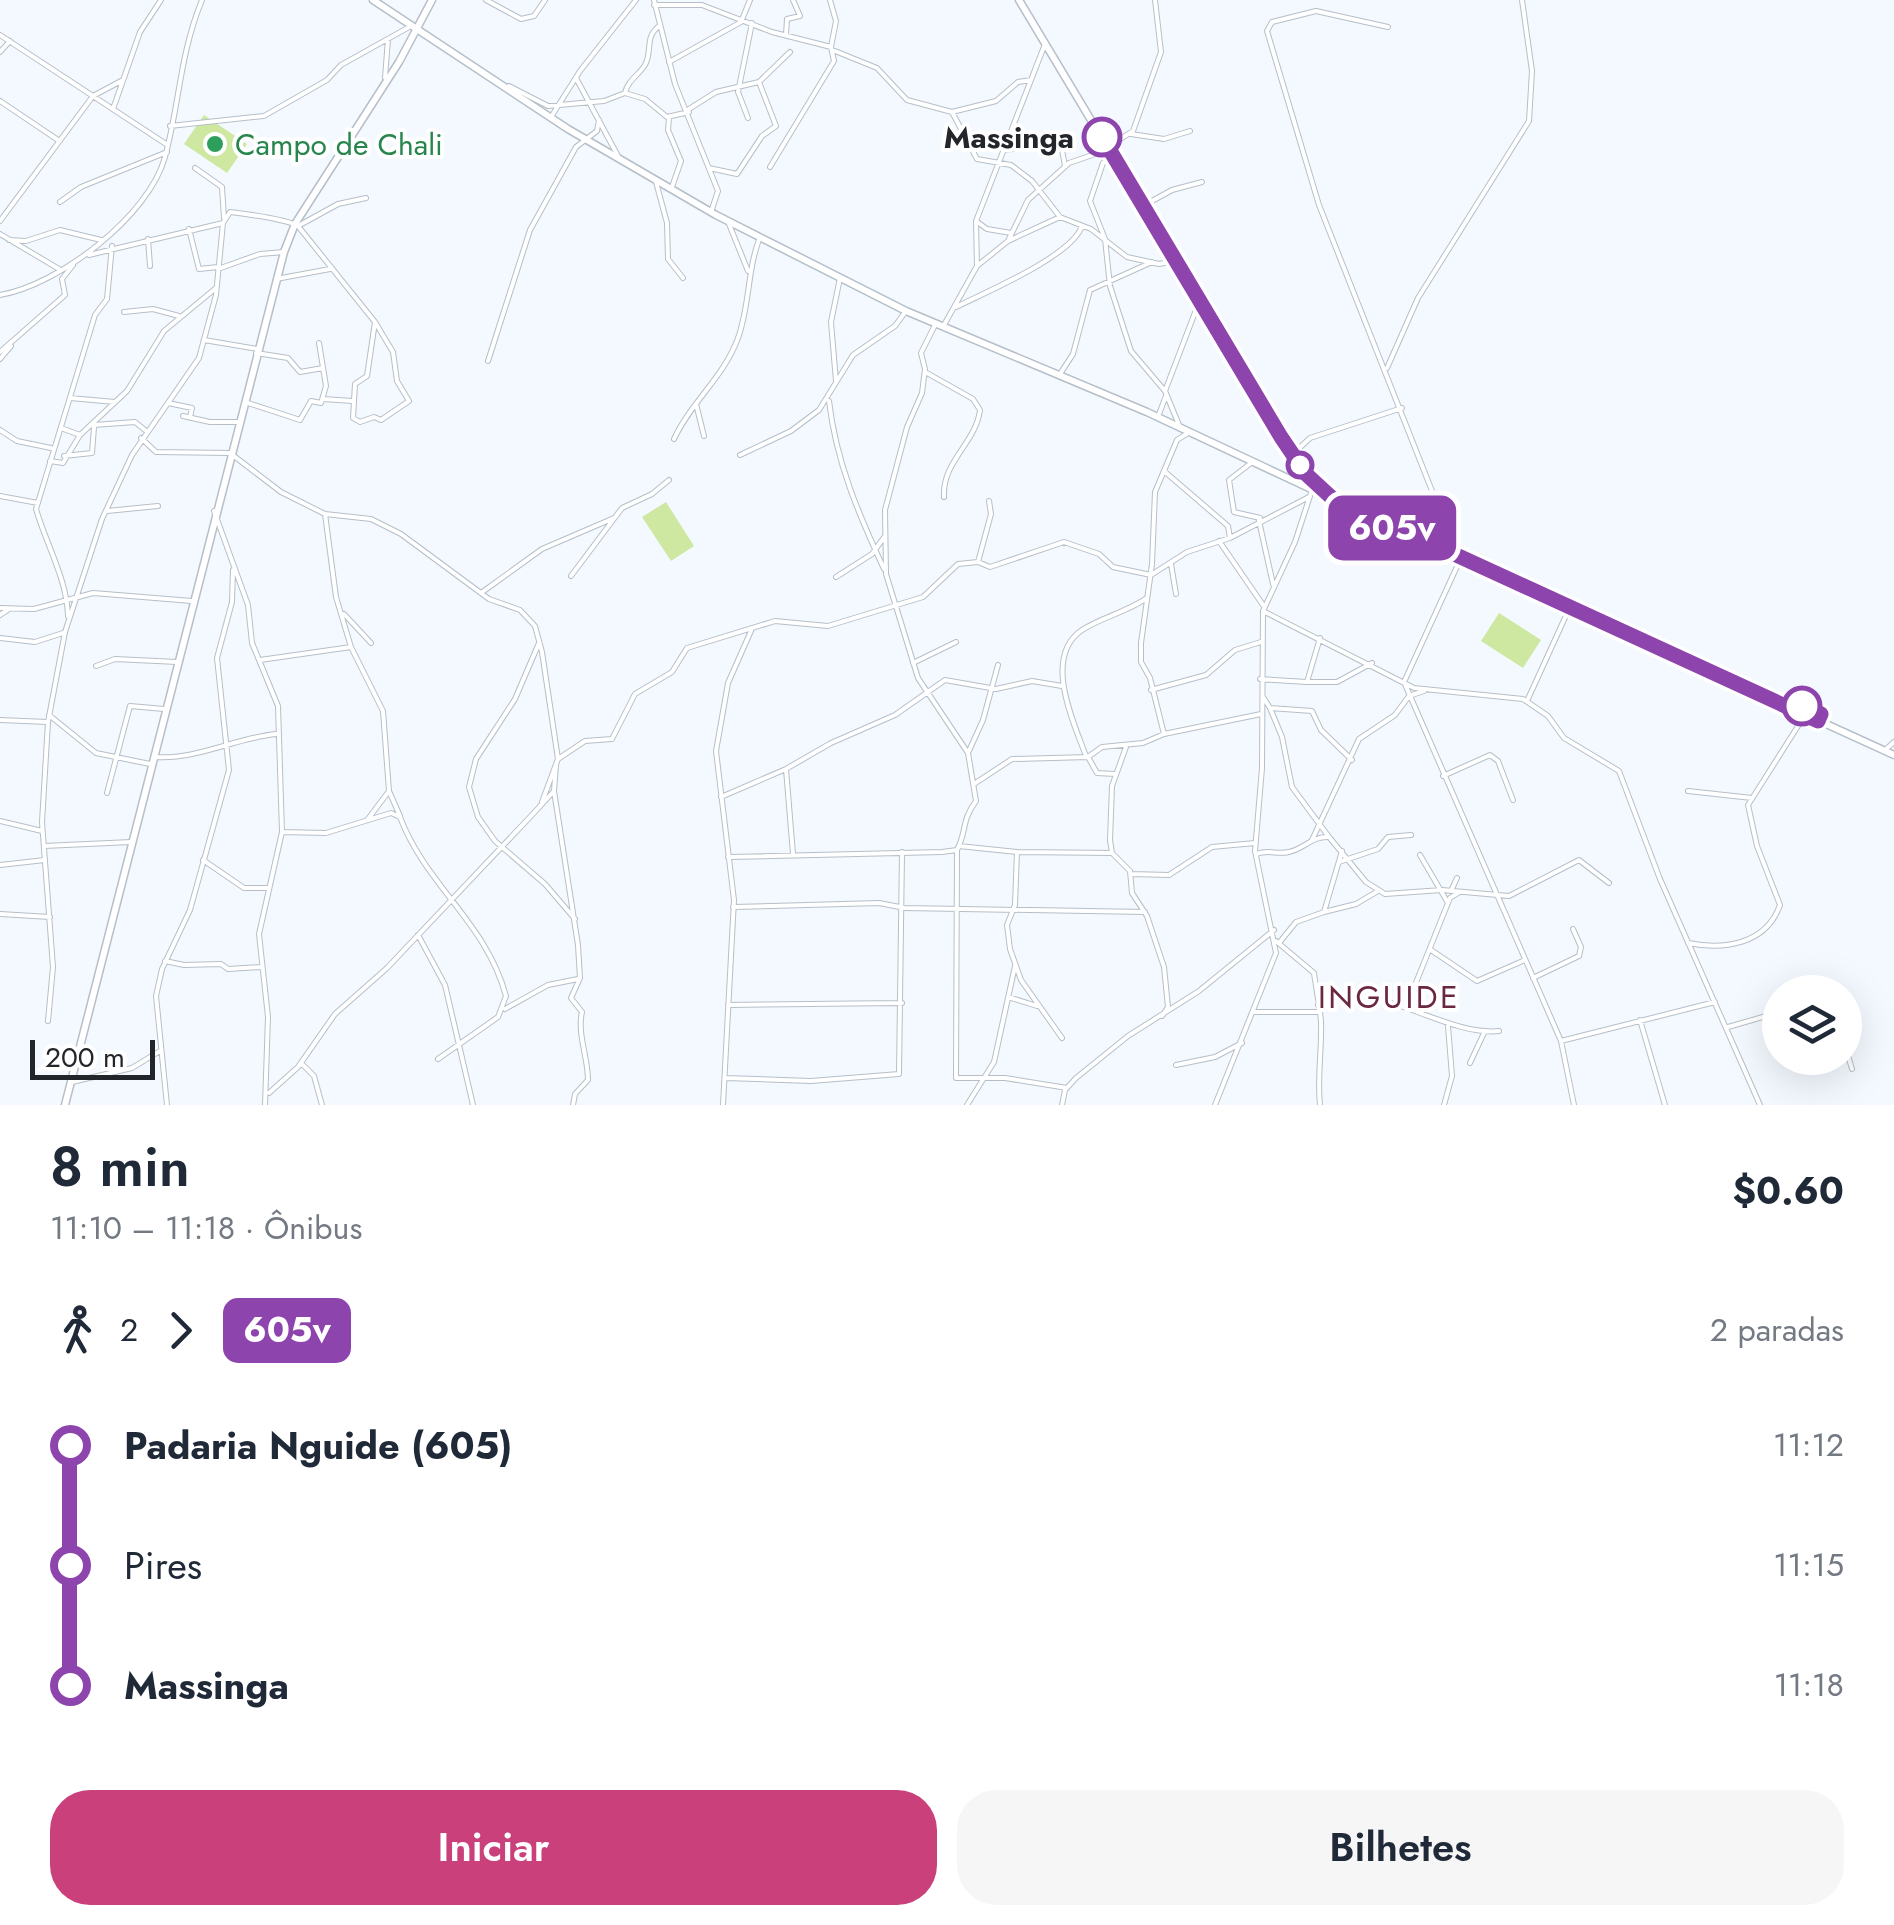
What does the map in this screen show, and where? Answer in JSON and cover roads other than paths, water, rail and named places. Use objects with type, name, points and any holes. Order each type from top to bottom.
[{"type":"street","points":[[112,109],[140,32],[162,0]]},
{"type":"street","points":[[90,255],[139,207],[166,152],[182,56],[202,0]]},
{"type":"street","points":[[372,0],[583,138],[711,212],[906,311],[1146,412],[1159,414],[1184,431],[1310,494],[1332,498],[1894,756]]},
{"type":"street","points":[[65,1105],[124,886],[131,842],[214,511],[284,252],[296,225],[432,0]]},
{"type":"street","points":[[486,0],[521,19],[534,16],[545,0]]},
{"type":"street","points":[[551,118],[576,78],[636,0]]},
{"type":"street","points":[[742,0],[747,8]]},
{"type":"street","points":[[746,19],[750,0]]},
{"type":"street","points":[[786,35],[787,19],[800,16],[793,0]]},
{"type":"street","points":[[770,167],[826,78],[836,21],[830,0]]},
{"type":"street","points":[[1019,0],[1293,454],[1332,498]]},
{"type":"street","points":[[1131,134],[1160,54],[1156,0]]},
{"type":"street","points":[[1387,368],[1418,298],[1530,121],[1533,86],[1522,0]]},
{"type":"street","points":[[711,212],[718,191],[669,62],[654,2],[702,5],[833,49],[877,68],[907,100],[952,112],[996,101],[1018,82],[1031,80]]},
{"type":"street","points":[[1388,27],[1316,12],[1282,18],[1272,22],[1267,31],[1319,205],[1387,368],[1436,501],[1453,526],[1456,558],[1404,682],[1561,1041],[1574,1105]]},
{"type":"street","points":[[669,62],[746,19]]},
{"type":"street","points":[[748,118],[738,88],[752,23]]},
{"type":"street","points":[[625,93],[626,85],[644,66],[649,36],[659,26]]},
{"type":"street","points":[[170,126],[264,116],[327,80],[341,65],[388,38],[414,29]]},
{"type":"street","points":[[0,35],[166,144]]},
{"type":"street","points":[[386,80],[388,38]]},
{"type":"street","points":[[0,52],[10,41]]},
{"type":"street","points":[[977,266],[976,221],[1045,44]]},
{"type":"street","points":[[669,118],[688,111],[716,92],[759,82],[790,52]]},
{"type":"street","points":[[576,78],[618,156]]},
{"type":"street","points":[[0,221],[93,96],[123,80]]},
{"type":"street","points":[[709,168],[737,174],[762,136],[776,126],[759,82]]},
{"type":"street","points":[[504,86],[541,104],[558,105],[588,103],[625,93],[645,99],[669,118]]},
{"type":"street","points":[[1,100],[58,140]]},
{"type":"street","points":[[952,112],[977,159],[1011,165],[1040,190],[1060,216],[1083,224],[1126,257],[1175,261]]},
{"type":"street","points":[[669,118],[668,130],[680,161],[672,187]]},
{"type":"street","points":[[488,360],[530,230],[583,138],[596,131],[599,120]]},
{"type":"street","points":[[1008,241],[1028,200],[1065,166],[1131,134],[1164,139],[1190,130]]},
{"type":"street","points":[[1005,150],[1050,145],[1063,152],[1065,166]]},
{"type":"street","points":[[60,202],[81,187],[166,152]]},
{"type":"street","points":[[1114,156],[1103,163],[1090,201],[1105,239],[1109,279],[1136,362],[1166,393],[1184,431]]},
{"type":"street","points":[[48,1020],[52,918],[41,829],[49,719],[68,618],[84,583],[106,511],[141,438],[199,358],[204,340],[216,288],[224,220],[222,188],[195,168]]},
{"type":"street","points":[[655,178],[668,223],[668,259],[682,278]]},
{"type":"street","points":[[1143,206],[1172,190],[1202,182]]},
{"type":"street","points":[[0,294],[30,286],[112,246],[224,220],[234,212],[296,225],[338,204],[366,198]]},
{"type":"street","points":[[944,497],[945,477],[974,433],[979,405],[930,377],[921,353],[956,307],[977,266],[1008,241],[1060,216]]},
{"type":"street","points":[[726,220],[749,273]]},
{"type":"street","points":[[976,221],[982,228],[1012,233]]},
{"type":"street","points":[[956,307],[1032,270],[1078,237],[1083,224]]},
{"type":"street","points":[[296,225],[374,322],[392,352],[397,381],[409,401],[382,420],[374,417],[360,422],[354,420],[355,382],[368,376],[374,322]]},
{"type":"street","points":[[189,229],[200,269],[284,252]]},
{"type":"street","points":[[9,240],[26,241],[60,230],[104,240]]},
{"type":"street","points":[[0,234],[59,269]]},
{"type":"street","points":[[674,439],[724,366],[739,336],[749,273],[760,237]]},
{"type":"street","points":[[148,239],[150,266]]},
{"type":"street","points":[[68,618],[64,586],[42,537],[38,503],[95,315],[107,299],[112,246]]},
{"type":"street","points":[[0,352],[66,296],[63,276],[76,262]]},
{"type":"street","points":[[1060,376],[1073,354],[1086,298],[1109,279],[1135,272],[1152,262]]},
{"type":"street","points":[[276,278],[330,269]]},
{"type":"street","points":[[836,381],[831,322],[840,278]]},
{"type":"street","points":[[50,461],[62,464],[80,435],[116,403],[179,316],[216,288]]},
{"type":"street","points":[[1159,414],[1200,302]]},
{"type":"street","points":[[124,312],[153,309],[179,316]]},
{"type":"street","points":[[906,311],[895,326],[859,349],[836,381],[829,401],[832,432],[856,514],[886,574],[914,664],[927,694],[968,753]]},
{"type":"street","points":[[0,359],[18,339]]},
{"type":"street","points":[[204,340],[288,358],[300,372],[322,368]]},
{"type":"street","points":[[244,401],[300,420],[310,401],[320,404],[323,398],[320,343]]},
{"type":"street","points":[[886,574],[885,510],[907,426],[922,394],[925,369]]},
{"type":"street","points":[[70,398],[116,403]]},
{"type":"street","points":[[323,398],[353,402]]},
{"type":"street","points":[[740,455],[791,431],[829,401]]},
{"type":"street","points":[[168,403],[192,408],[187,416],[238,422]]},
{"type":"street","points":[[696,404],[704,436]]},
{"type":"street","points":[[1293,454],[1310,438],[1402,408]]},
{"type":"street","points":[[94,426],[134,422],[146,430]]},
{"type":"street","points":[[64,456],[92,453],[94,426]]},
{"type":"street","points":[[60,427],[80,435]]},
{"type":"street","points":[[0,430],[18,441],[53,448]]},
{"type":"street","points":[[1164,734],[1140,657],[1152,564],[1154,497],[1184,431]]},
{"type":"street","points":[[141,438],[156,452],[230,453],[282,492],[325,514],[383,524],[436,556],[482,593],[529,617],[540,643],[557,762],[554,790],[575,919],[580,978],[570,998],[582,1012],[588,1080],[575,1094],[572,1105]]},
{"type":"street","points":[[1251,462],[1229,480],[1228,495],[1234,512],[1254,513],[1260,520],[1274,586]]},
{"type":"street","points":[[1164,471],[1228,526],[1230,538]]},
{"type":"street","points":[[571,576],[628,503],[652,494],[669,480]]},
{"type":"street","points":[[542,802],[557,762],[584,741],[612,738],[635,694],[672,672],[687,648],[775,621],[828,626],[929,594],[958,564],[978,562],[990,567],[1064,542],[1099,554],[1113,567],[1151,575],[1310,494]]},
{"type":"street","points":[[1310,494],[1295,542],[1263,608],[1262,768],[1255,842],[1278,942],[1313,970],[1319,1008],[1320,1105]]},
{"type":"street","points":[[0,496],[38,503]]},
{"type":"street","points":[[978,562],[992,514],[989,501]]},
{"type":"street","points":[[1425,543],[1436,501]]},
{"type":"street","points":[[106,511],[158,506]]},
{"type":"street","points":[[214,511],[276,699],[282,832],[260,922],[268,1093],[265,1105]]},
{"type":"street","points":[[325,514],[351,646],[383,711],[389,790],[418,858],[485,941],[505,993],[501,1012]]},
{"type":"street","points":[[482,593],[542,549],[614,518]]},
{"type":"street","points":[[836,577],[876,550],[886,536]]},
{"type":"street","points":[[1219,542],[1263,608],[1426,690]]},
{"type":"street","points":[[1152,564],[1160,570]]},
{"type":"street","points":[[1171,564],[1176,594]]},
{"type":"street","points":[[168,1105],[156,996],[165,960],[188,918],[230,770],[217,658],[232,602],[233,565]]},
{"type":"street","points":[[84,583],[93,592]]},
{"type":"street","points":[[64,586],[79,595]]},
{"type":"street","points":[[0,608],[34,609],[93,592],[192,601]]},
{"type":"street","points":[[1115,774],[1096,773],[1087,756],[1062,686],[1066,654],[1074,636],[1147,598]]},
{"type":"street","points":[[1136,605],[1145,608]]},
{"type":"street","points":[[0,615],[9,609]]},
{"type":"street","points":[[1527,702],[1569,609]]},
{"type":"street","points":[[341,610],[371,643]]},
{"type":"street","points":[[723,1105],[733,907],[716,751],[722,710],[751,630]]},
{"type":"street","points":[[0,638],[44,641],[65,632]]},
{"type":"street","points":[[1308,682],[1320,638]]},
{"type":"street","points":[[914,664],[956,642]]},
{"type":"street","points":[[1151,690],[1206,674],[1235,650],[1261,642]]},
{"type":"street","points":[[540,643],[515,698],[470,775],[476,812],[501,848],[545,884],[575,919]]},
{"type":"street","points":[[260,660],[351,646]]},
{"type":"street","points":[[96,666],[115,660],[178,662]]},
{"type":"street","points":[[1260,680],[1337,682],[1372,663]]},
{"type":"street","points":[[998,665],[968,753],[976,801],[961,823],[958,848],[953,990],[956,1078],[1005,1078],[1066,1088]]},
{"type":"street","points":[[721,796],[895,715],[945,680],[993,688],[1032,680],[1062,686]]},
{"type":"street","points":[[1343,750],[1395,715],[1409,696],[1443,688],[1527,702],[1548,716],[1564,738],[1620,772],[1688,943],[1760,1105]]},
{"type":"street","points":[[1260,693],[1282,737],[1292,788],[1328,838],[1380,891]]},
{"type":"street","points":[[107,793],[132,705],[166,709]]},
{"type":"street","points":[[1270,708],[1310,710],[1321,730],[1352,760]]},
{"type":"street","points":[[972,788],[1005,760],[1087,756],[1102,748],[1126,746],[1261,714]]},
{"type":"street","points":[[1688,943],[1726,948],[1764,929],[1779,909],[1772,875],[1749,818],[1752,798],[1804,715]]},
{"type":"street","points":[[0,720],[49,719],[96,753],[153,761],[279,734]]},
{"type":"street","points":[[1312,840],[1317,822],[1352,760],[1358,739]]},
{"type":"street","points":[[1884,751],[1894,742]]},
{"type":"street","points":[[1126,746],[1115,774],[1112,853],[1131,874],[1132,893],[1145,912],[1164,967],[1168,1007],[1162,1016]]},
{"type":"street","points":[[1443,776],[1490,755],[1498,761],[1513,800]]},
{"type":"street","points":[[786,769],[793,854]]},
{"type":"street","points":[[366,821],[389,790]]},
{"type":"street","points":[[268,1093],[302,1063],[335,1014],[418,936],[554,790]]},
{"type":"street","points":[[1688,790],[1752,798]]},
{"type":"street","points":[[282,832],[326,834],[391,813],[400,817]]},
{"type":"street","points":[[0,820],[41,829]]},
{"type":"street","points":[[1340,862],[1378,849],[1391,836],[1411,834]]},
{"type":"street","points":[[1256,854],[1272,849],[1294,851],[1312,840],[1328,838]]},
{"type":"street","points":[[44,846],[131,842]]},
{"type":"street","points":[[1131,874],[1169,875],[1212,847],[1255,842]]},
{"type":"street","points":[[728,857],[958,848],[1112,853]]},
{"type":"street","points":[[1324,912],[1342,849]]},
{"type":"street","points":[[725,1078],[811,1080],[898,1074],[902,852]]},
{"type":"street","points":[[1017,852],[1013,911],[1008,924],[1015,966],[1037,1006],[1062,1038]]},
{"type":"street","points":[[1420,856],[1448,903]]},
{"type":"street","points":[[0,865],[46,860]]},
{"type":"street","points":[[203,860],[244,888],[267,888]]},
{"type":"street","points":[[1215,1105],[1278,942],[1296,922],[1380,891],[1442,890],[1500,898],[1519,894],[1579,860],[1609,884]]},
{"type":"street","points":[[1450,891],[1457,878]]},
{"type":"street","points":[[1407,1005],[1448,903],[1463,892]]},
{"type":"street","points":[[733,907],[879,903],[1013,911],[1059,907],[1145,912]]},
{"type":"street","points":[[43,915],[50,907]]},
{"type":"street","points":[[0,914],[52,918]]},
{"type":"street","points":[[1532,978],[1579,956],[1573,929]]},
{"type":"street","points":[[1062,1105],[1066,1088],[1128,1036],[1162,1016],[1274,930]]},
{"type":"street","points":[[418,936],[446,985],[473,1105]]},
{"type":"street","points":[[1694,957],[1706,946]]},
{"type":"street","points":[[1431,950],[1477,981],[1525,960]]},
{"type":"street","points":[[165,960],[184,966],[222,964],[228,970],[261,967]]},
{"type":"street","points":[[966,1105],[994,1062],[1015,966]]},
{"type":"street","points":[[438,1058],[501,1012],[548,985],[580,978]]},
{"type":"street","points":[[1008,997],[1037,1006]]},
{"type":"street","points":[[1253,1012],[1319,1008],[1338,998],[1407,1005],[1448,1026],[1484,1033],[1499,1031]]},
{"type":"street","points":[[1561,1041],[1715,1002]]},
{"type":"street","points":[[728,1005],[902,1004]]},
{"type":"street","points":[[1728,1027],[1762,1017]]},
{"type":"street","points":[[1640,1020],[1665,1105]]},
{"type":"street","points":[[1444,1105],[1452,1058],[1448,1026]]},
{"type":"street","points":[[1470,1063],[1484,1033]]},
{"type":"street","points":[[1176,1065],[1215,1057],[1242,1043]]},
{"type":"street","points":[[72,1082],[132,1068],[160,1051]]},
{"type":"street","points":[[302,1063],[314,1076],[322,1105]]},
{"type":"place","name":"Massinga","points":[[1102,137]]},
{"type":"place","name":"Campo de Chali","points":[[215,144]]},
{"type":"district","name":"INGUIDE","points":[[1389,997]]}]
